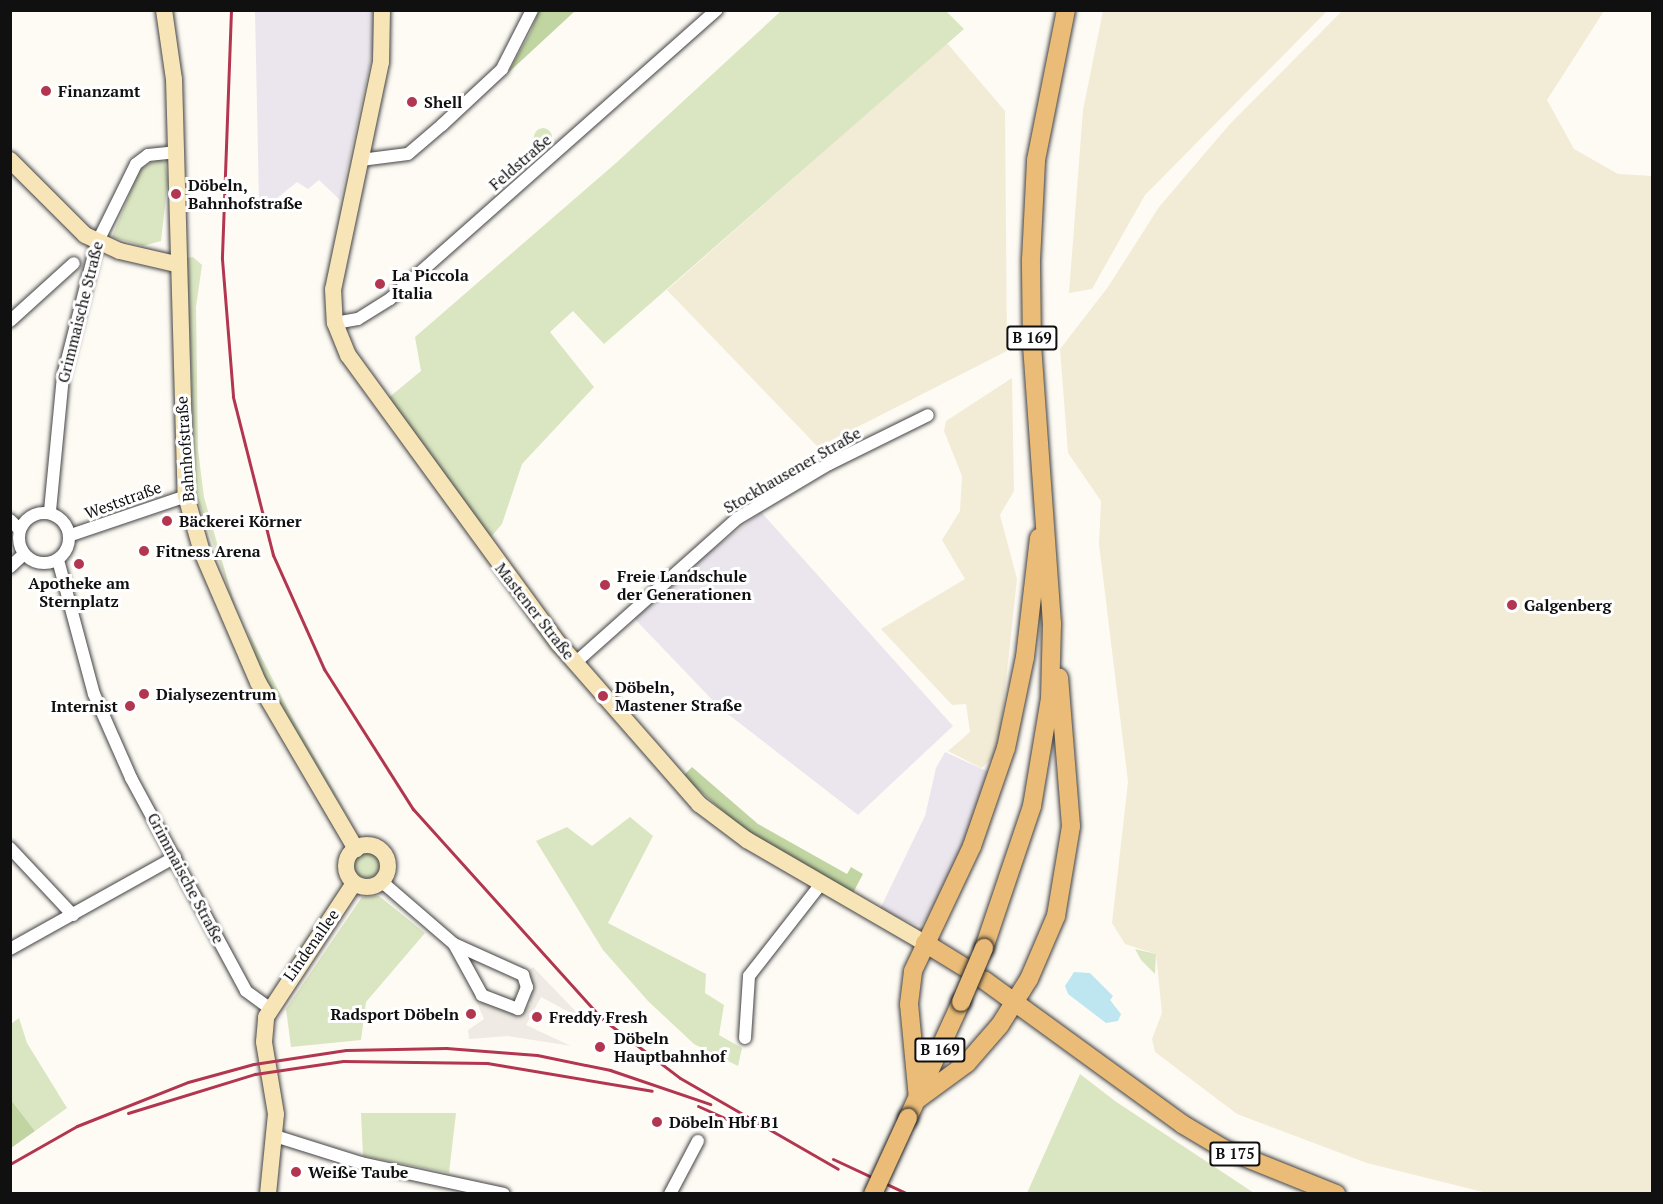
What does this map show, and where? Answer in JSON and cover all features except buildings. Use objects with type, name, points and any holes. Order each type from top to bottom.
[{"type":"main road","name":"Bahnhofstraße","points":[[164,10],[173,49],[176,264],[186,496],[202,552],[245,657],[356,849]]},
{"type":"main road","name":"Mastener Straße","points":[[382,10],[381,62],[334,273],[335,323],[348,355],[377,400],[575,663],[712,816],[820,885],[924,943]]},
{"type":"main road","name":"B 169","points":[[873,1194],[962,1002],[984,948],[1032,806],[1053,655],[1032,348],[1033,208],[1043,108],[1066,10]]},
{"type":"main road","points":[[10,160],[97,243],[176,264]]},
{"type":"main road","points":[[918,1099],[909,1004],[913,971],[924,943],[972,846],[1006,748],[1025,657],[1044,515]]},
{"type":"main road","points":[[918,1099],[977,1053],[1016,1000],[1044,948],[1067,869],[1071,826],[1066,731],[1053,655]]},
{"type":"main road","points":[[372,846],[383,854],[387,867],[381,881],[365,887],[354,883],[346,863],[356,849],[372,846]]},
{"type":"main road","name":"Lindenallee","points":[[269,1008],[354,883]]},
{"type":"main road","points":[[924,943],[964,967]]},
{"type":"main road","name":"B 175","points":[[984,980],[1016,1000],[1182,1124],[1233,1153],[1336,1194]]},
{"type":"main road","points":[[268,1194],[275,1136],[264,1042],[269,1008]]},
{"type":"street","points":[[361,160],[408,154],[442,125],[502,69],[532,10]]},
{"type":"street","name":"Feldstraße","points":[[335,323],[358,319],[390,299],[717,10]]},
{"type":"street","name":"Grimmaische Straße","points":[[50,512],[59,396],[97,243],[136,164],[148,155],[176,152]]},
{"type":"street","points":[[10,321],[74,263]]},
{"type":"street","name":"Stockhausener Straße","points":[[575,663],[738,518],[829,464],[928,415]]},
{"type":"street","name":"Weststraße","points":[[71,535],[186,496]]},
{"type":"street","points":[[50,512],[71,535],[58,560],[37,562],[24,554],[15,524],[50,512]]},
{"type":"street","points":[[10,567],[24,554]]},
{"type":"street","name":"Grimmaische Straße","points":[[58,560],[94,694],[175,857],[246,991],[269,1008]]},
{"type":"street","points":[[10,848],[73,915]]},
{"type":"street","points":[[10,949],[175,857]]},
{"type":"street","points":[[381,881],[460,946],[523,975],[527,987],[518,1009],[482,995],[460,946]]},
{"type":"street","points":[[745,1038],[749,976],[820,885]]},
{"type":"street","points":[[275,1136],[361,1163],[504,1194]]},
{"type":"street","points":[[670,1194],[698,1141]]},
{"type":"shaded area","points":[[255,11],[373,11],[375,41],[340,200],[319,180],[308,189],[297,182],[266,207],[259,203]]},
{"type":"shaded area","points":[[1103,11],[1327,11],[1145,195],[1092,289],[1069,293],[1083,110]]},
{"type":"shaded area","points":[[1342,11],[1604,11],[1547,100],[1574,149],[1618,174],[1652,176],[1652,1193],[1487,1193],[1367,1163],[1237,1114],[1155,1052],[1152,1039],[1162,1013],[1156,954],[1125,944],[1112,923],[1128,782],[1099,544],[1101,501],[1068,453],[1060,349],[1108,287],[1159,207],[1229,125]]},
{"type":"shaded area","points":[[947,43],[1005,111],[1007,351],[818,447],[667,290]]},
{"type":"shaded area","points":[[1012,378],[1014,491],[1000,515],[1017,579],[998,754],[981,768],[948,751],[970,732],[966,704],[952,705],[881,629],[965,579],[942,540],[960,511],[962,476],[944,431],[946,421]]},
{"type":"shaded area","points":[[761,512],[953,726],[858,815],[720,708],[630,614]]},
{"type":"shaded area","points":[[945,752],[993,774],[957,868],[921,926],[879,911],[925,816],[936,768]]},
{"type":"shaded area","points":[[533,967],[584,1020],[541,997],[526,1025],[571,1046],[508,1036],[469,1039],[468,1030],[484,1019],[470,987],[522,1012],[531,1004],[526,972]]},
{"type":"green space","points":[[539,10],[575,11],[508,73],[531,31]]},
{"type":"green space","points":[[781,11],[946,11],[964,29],[604,344],[573,311],[550,332],[594,387],[522,464],[502,524],[490,538],[387,399],[421,371],[415,337],[616,163]]},
{"type":"green space","points":[[543,128],[551,133],[552,137],[547,145],[543,146],[535,141],[534,137],[539,129]]},
{"type":"green space","points":[[158,159],[165,162],[168,180],[161,241],[143,246],[112,237],[140,169]]},
{"type":"green space","points":[[193,257],[202,265],[196,307],[198,450],[204,497],[237,613],[196,495],[187,258]]},
{"type":"green space","points":[[247,629],[292,717],[358,833],[261,672]]},
{"type":"green space","points":[[692,767],[758,824],[847,874],[851,867],[863,874],[853,893],[748,833],[683,776]]},
{"type":"green space","points":[[630,817],[653,836],[608,923],[706,974],[705,993],[724,1005],[719,1035],[742,1048],[738,1066],[694,1044],[648,1001],[603,950],[536,841],[567,827],[592,846]]},
{"type":"green space","points":[[367,852],[377,855],[380,865],[377,875],[367,878],[357,875],[354,865],[357,855]]},
{"type":"green space","points":[[379,896],[425,933],[366,1002],[361,1040],[291,1047],[286,1009],[362,897]]},
{"type":"green space","points":[[1135,949],[1156,954],[1155,974],[1141,960]]},
{"type":"green space","points":[[19,1018],[27,1043],[67,1108],[35,1131],[11,1100],[11,1024]]},
{"type":"green space","points":[[1080,1074],[1115,1101],[1254,1193],[1027,1193]]},
{"type":"green space","points":[[11,1100],[35,1131],[10,1148]]},
{"type":"green space","points":[[361,1113],[456,1113],[449,1173],[363,1156]]},
{"type":"water","points":[[1074,972],[1090,973],[1113,996],[1110,1000],[1121,1014],[1118,1021],[1106,1023],[1068,994],[1065,986]]},
{"type":"railway","points":[[231,10],[222,259],[233,397],[273,555],[324,669],[413,809],[601,1018],[680,1078],[838,1169]]},
{"type":"railway","points":[[10,1164],[77,1126],[188,1082],[254,1064],[346,1050],[446,1048],[537,1055],[610,1070],[710,1104]]},
{"type":"railway","points":[[128,1113],[255,1074],[343,1061],[487,1063],[652,1091]]},
{"type":"railway","points":[[698,1106],[747,1128]]},
{"type":"railway","points":[[833,1159],[908,1194]]},
{"type":"place","name":"Finanzamt","points":[[46,91]]},
{"type":"place","name":"Shell","points":[[412,102]]},
{"type":"place","name":"Döbeln, Bahnhofstraße","points":[[176,194]]},
{"type":"place","name":"La Piccola Italia","points":[[380,284]]},
{"type":"place","name":"Bäckerei Körner","points":[[167,521]]},
{"type":"place","name":"Fitness Arena","points":[[144,551]]},
{"type":"place","name":"Apotheke am Sternplatz","points":[[79,564]]},
{"type":"place","name":"Freie Landschule der Generationen","points":[[605,585]]},
{"type":"place","name":"Galgenberg","points":[[1512,605]]},
{"type":"place","name":"Dialysezentrum","points":[[144,694]]},
{"type":"place","name":"Döbeln, Mastener Straße","points":[[603,696]]},
{"type":"place","name":"Internist","points":[[130,706]]},
{"type":"place","name":"Radsport Döbeln","points":[[471,1014]]},
{"type":"place","name":"Freddy Fresh","points":[[537,1017]]},
{"type":"place","name":"Döbeln Hauptbahnhof","points":[[600,1047]]},
{"type":"place","name":"Döbeln Hbf B1","points":[[657,1122]]},
{"type":"place","name":"Weiße Taube","points":[[296,1172]]}]
